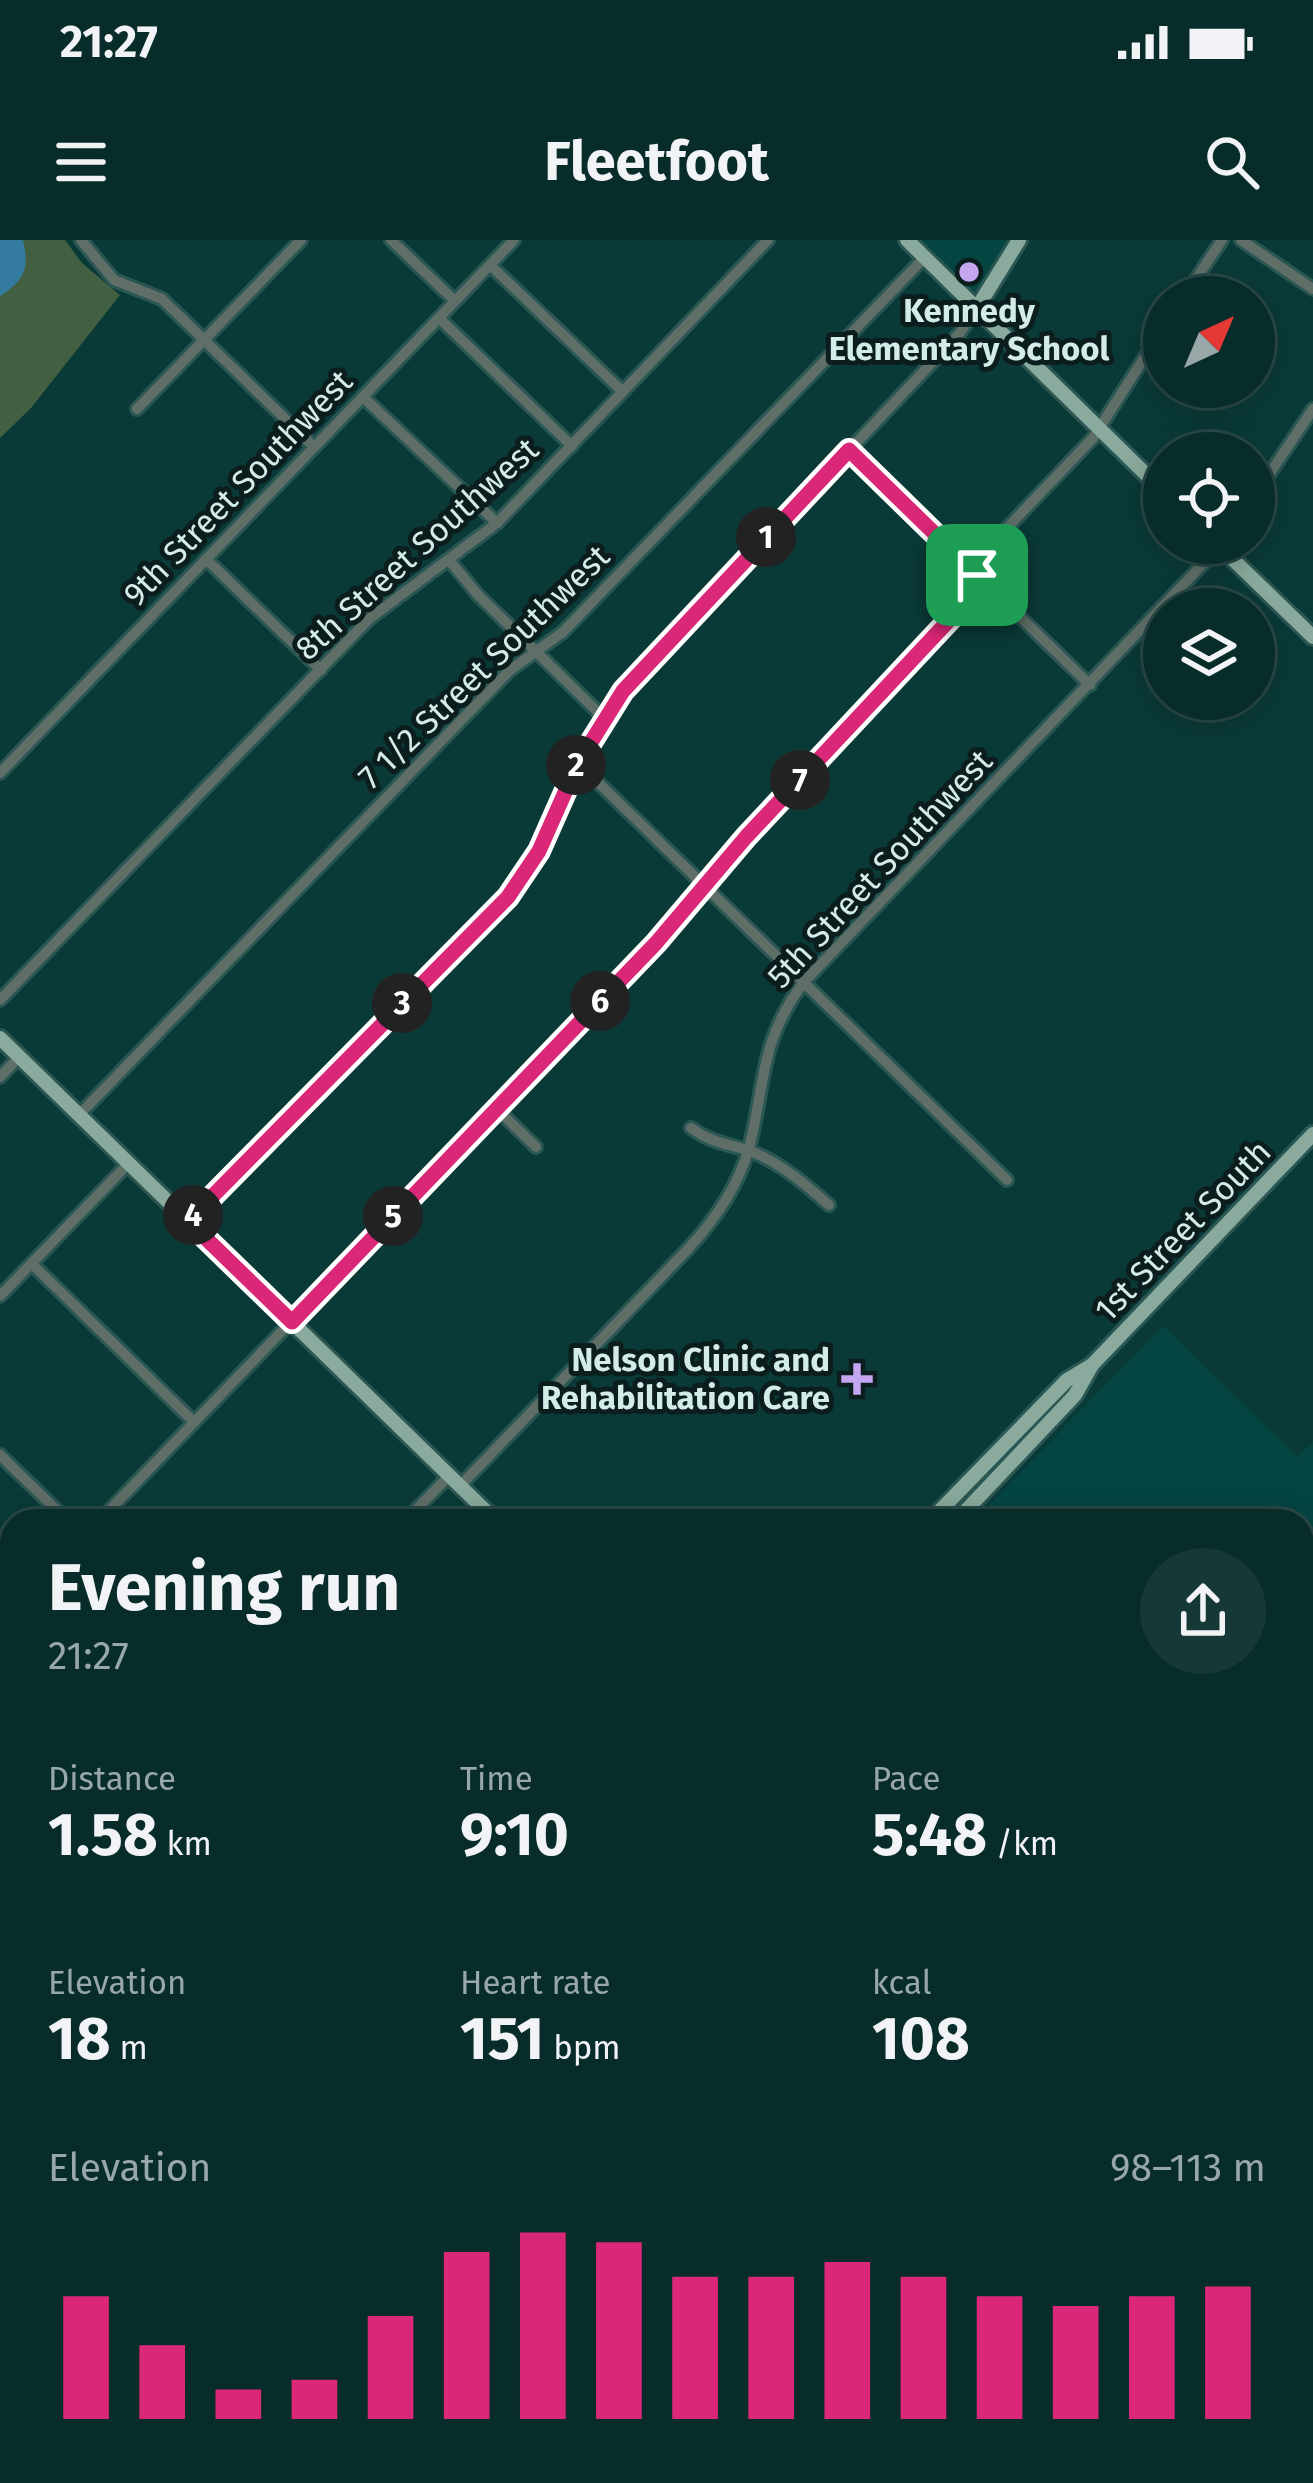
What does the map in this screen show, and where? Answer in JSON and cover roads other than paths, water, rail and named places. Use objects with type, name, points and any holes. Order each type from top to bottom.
[{"type":"main road","points":[[907,240],[1143,472]]},
{"type":"main road","points":[[977,308],[1019,240]]},
{"type":"main road","points":[[1240,564],[1313,637]]},
{"type":"main road","points":[[0,1038],[483,1509]]},
{"type":"main road","name":"1st Street South","points":[[942,1509],[1067,1380],[1091,1365],[1313,1134]]},
{"type":"main road","name":"1st Street South","points":[[967,1509],[1075,1395],[1091,1365]]},
{"type":"street","points":[[81,240],[113,280],[162,299],[314,448]]},
{"type":"street","points":[[137,409],[301,240]]},
{"type":"street","points":[[391,240],[455,302]]},
{"type":"street","name":"9th Street Southwest","points":[[0,773],[514,240]]},
{"type":"street","name":"8th Street Southwest","points":[[0,1000],[392,598],[496,523],[768,240]]},
{"type":"street","points":[[1198,276],[1222,240]]},
{"type":"street","points":[[1241,240],[1313,289]]},
{"type":"street","name":"7 1/2 Street Southwest","points":[[79,1115],[508,671],[563,632],[925,257]]},
{"type":"street","points":[[490,265],[622,391]]},
{"type":"street","points":[[188,1221],[508,897],[539,851],[578,763],[604,718],[649,661],[959,334],[977,308]]},
{"type":"street","points":[[439,318],[572,446]]},
{"type":"street","points":[[111,1509],[656,943],[746,837],[963,608],[992,543],[1099,429],[1143,360]]},
{"type":"street","points":[[363,397],[496,523]]},
{"type":"street","points":[[1275,466],[1313,409]]},
{"type":"street","points":[[849,450],[1090,685]]},
{"type":"street","points":[[206,559],[321,670]]},
{"type":"street","points":[[449,561],[604,718]]},
{"type":"street","name":"5th Street Southwest","points":[[420,1509],[454,1481],[703,1234],[732,1190],[748,1150],[768,1044],[803,983],[1202,564]]},
{"type":"street","points":[[578,763],[1007,1180]]},
{"type":"street","points":[[0,1077],[19,1057]]},
{"type":"street","points":[[497,1109],[536,1147]]},
{"type":"street","points":[[691,1128],[716,1144],[748,1150],[787,1171],[829,1205]]},
{"type":"street","points":[[0,1296],[129,1163]]},
{"type":"street","points":[[32,1264],[194,1422]]},
{"type":"street","points":[[0,1455],[56,1509]]},
{"type":"water","points":[[0,240],[23,240],[26,259],[20,279],[0,296]]},
{"type":"place","name":"Kennedy Elementary School","points":[[969,272]]},
{"type":"place","name":"Nelson Clinic and Rehabilitation Care","points":[[857,1379]]}]
